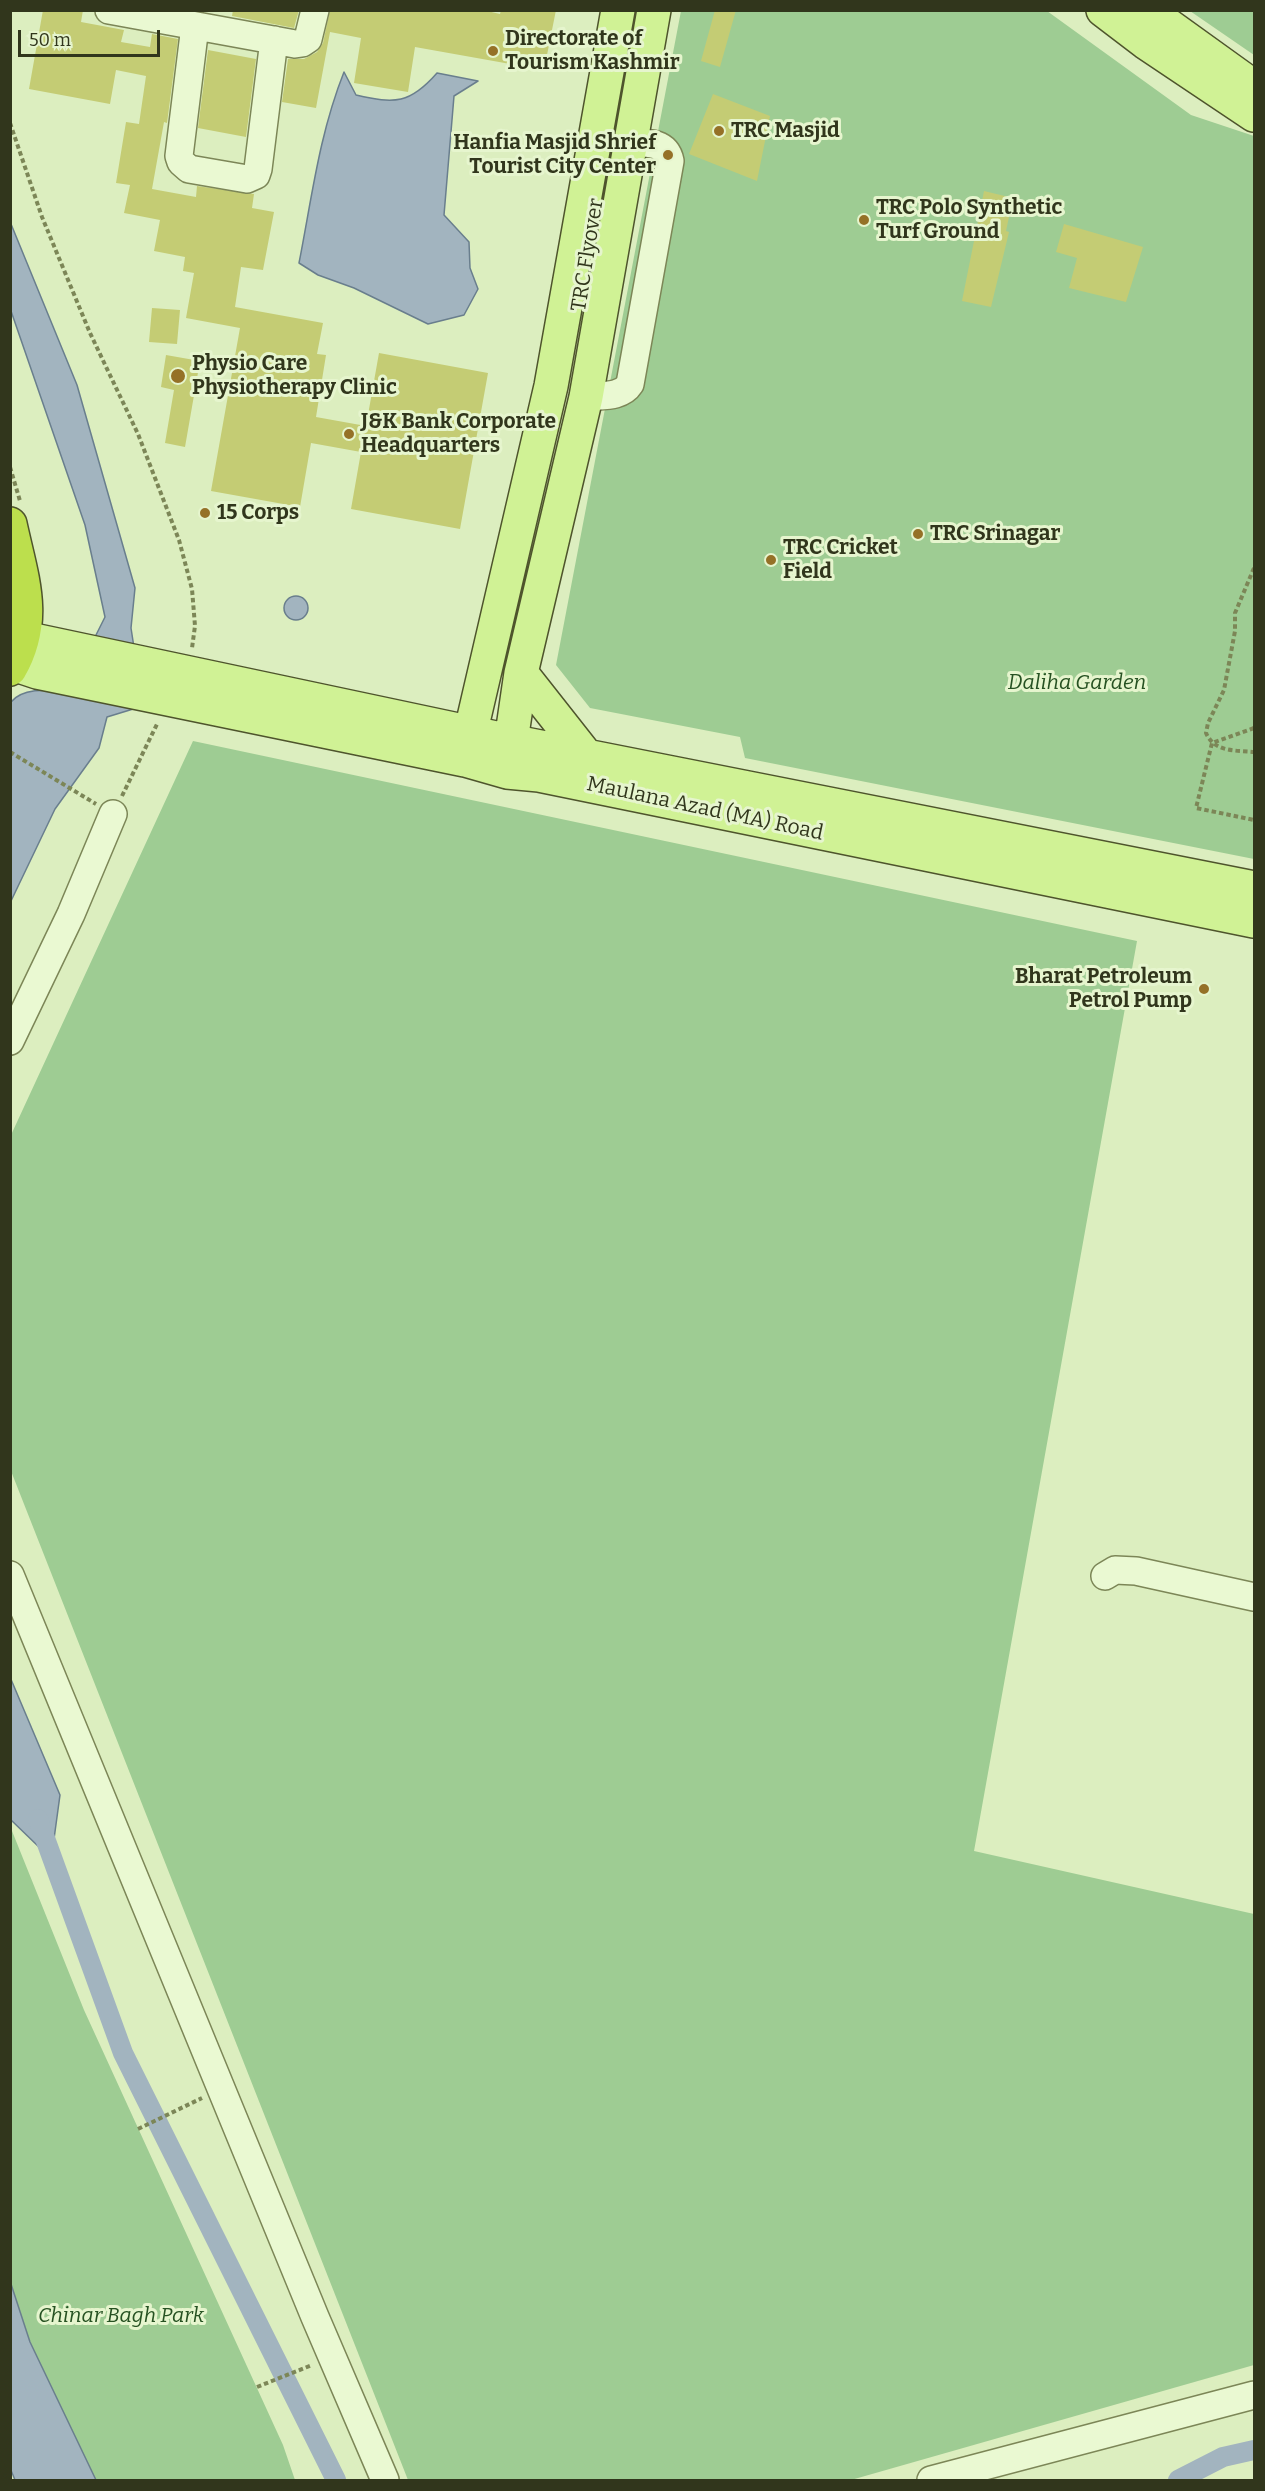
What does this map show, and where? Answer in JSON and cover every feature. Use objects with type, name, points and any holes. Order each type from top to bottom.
[{"type":"highway","points":[[10,524],[27,610],[22,655]]},
{"type":"main road","points":[[507,772],[521,673],[586,394],[654,10]]},
{"type":"main road","points":[[1103,10],[1154,49],[1254,115]]},
{"type":"main road","points":[[1147,10],[1254,87]]},
{"type":"main road","points":[[1183,10],[1254,60]]},
{"type":"main road","points":[[468,746],[551,386],[619,11]]},
{"type":"main road","name":"TRC Flyover","points":[[551,386],[574,347],[602,166],[619,11]]},
{"type":"main road","points":[[574,347],[586,394]]},
{"type":"main road","name":"Maulana Azad (MA) Road","points":[[22,655],[468,746],[510,741],[584,753],[1254,888]]},
{"type":"main road","points":[[521,673],[584,753]]},
{"type":"main road","name":"Maulana Azad (MA) Road","points":[[468,746],[507,772],[563,780],[1254,921]]},
{"type":"lane","points":[[109,10],[148,14],[195,26],[295,44],[302,44],[308,39],[315,10]]},
{"type":"lane","points":[[195,26],[179,156],[181,162],[189,169],[247,179],[256,175],[274,40]]},
{"type":"lane","points":[[586,394],[615,394],[623,391],[630,384],[668,173],[670,157],[663,149],[653,144],[630,143]]},
{"type":"lane","points":[[10,1041],[71,914],[103,808]]},
{"type":"lane","points":[[1105,1576],[1115,1570],[1136,1570],[1254,1597]]},
{"type":"lane","points":[[10,1575],[385,2481]]},
{"type":"lane","points":[[932,2481],[1254,2395]]},
{"type":"path","points":[[10,123],[42,217],[90,333],[138,434],[179,540],[193,598],[195,626],[170,684],[103,808],[10,752]]},
{"type":"path","points":[[1254,568],[1235,613],[1235,631],[1224,690],[1208,723],[1206,733],[1212,742],[1223,749],[1254,752]]},
{"type":"path","points":[[1212,742],[1254,728]]},
{"type":"path","points":[[1212,742],[1196,808],[1254,820]]},
{"type":"path","points":[[138,2129],[222,2089]]},
{"type":"path","points":[[257,2387],[332,2357]]},
{"type":"green space","name":"TRC Srinagar","points":[[681,11],[1047,11],[1191,115],[1254,136],[1254,859],[745,758],[740,737],[590,708],[556,665]]},
{"type":"green space","points":[[1190,11],[1254,11],[1254,55]]},
{"type":"green space","points":[[193,741],[1137,941],[974,1851],[1254,1914],[1254,2365],[851,2480],[408,2480],[11,1471],[11,1135]]},
{"type":"green space","name":"Chinar Bagh Park","points":[[10,1826],[84,2010],[283,2445],[295,2480],[96,2480],[30,2342],[10,2281]]},
{"type":"water","points":[[344,72],[356,95],[381,100],[410,96],[437,73],[478,81],[454,96],[444,215],[469,242],[470,268],[478,289],[464,315],[428,324],[354,288],[318,275],[299,263],[322,143]]},
{"type":"water","points":[[11,224],[77,385],[135,588],[131,628],[143,706],[107,717],[99,748],[55,809],[11,901],[11,702],[16,697],[30,692],[68,691],[105,617],[85,525],[11,311]]},
{"type":"water","points":[[296,596],[305,599],[308,608],[305,617],[296,620],[287,617],[284,608],[287,599]]},
{"type":"water","points":[[10,1677],[60,1795],[54,1839],[40,1848],[11,1820]]},
{"type":"water","points":[[10,2281],[30,2342],[96,2480],[15,2480],[10,2468]]},
{"type":"building","points":[[43,10],[83,10],[81,22],[124,30],[121,42],[150,47],[152,34],[178,39],[167,123],[164,122],[152,189],[196,197],[197,186],[254,194],[252,208],[274,212],[263,270],[241,267],[235,307],[323,323],[317,354],[326,355],[316,417],[366,426],[379,353],[488,373],[460,529],[351,509],[361,452],[311,443],[300,507],[211,491],[240,328],[186,318],[194,273],[183,271],[185,257],[154,251],[160,220],[124,213],[130,185],[116,183],[126,122],[139,124],[146,76],[116,70],[110,104],[29,89]]},
{"type":"building","points":[[233,10],[299,10],[294,28],[232,16]]},
{"type":"building","name":"Directorate of Tourism Kashmir","points":[[330,10],[483,10],[500,14],[501,10],[556,10],[544,70],[415,47],[408,92],[354,83],[361,38],[330,32],[316,108],[282,102],[288,59],[304,59],[317,52],[323,43]]},
{"type":"building","points":[[715,10],[736,10],[720,67],[701,61]]},
{"type":"building","points":[[208,50],[256,59],[246,137],[198,128]]},
{"type":"building","points":[[713,94],[770,116],[757,181],[689,154]]},
{"type":"building","points":[[984,191],[1013,198],[1006,231],[1009,232],[991,307],[962,301]]},
{"type":"building","points":[[1064,224],[1143,247],[1126,302],[1069,288],[1077,258],[1056,252]]},
{"type":"building","points":[[152,308],[180,310],[177,344],[149,342]]},
{"type":"building","points":[[166,355],[200,361],[185,447],[165,443],[174,390],[161,387]]},
{"type":"waterway","points":[[38,1819],[123,2053],[336,2480]]},
{"type":"waterway","points":[[1178,2480],[1223,2457],[1254,2450]]},
{"type":"place","name":"Directorate of Tourism Kashmir","points":[[493,51]]},
{"type":"place","name":"TRC Masjid","points":[[719,131]]},
{"type":"place","name":"Hanfia Masjid Shrief Tourist City Center","points":[[668,155]]},
{"type":"place","name":"TRC Polo Synthetic Turf Ground","points":[[864,220]]},
{"type":"place","name":"Physio Care Physiotherapy Clinic","points":[[178,376]]},
{"type":"place","name":"J&K Bank Corporate Headquarters","points":[[349,434]]},
{"type":"place","name":"15 Corps","points":[[205,513]]},
{"type":"place","name":"TRC Srinagar","points":[[918,534]]},
{"type":"place","name":"TRC Cricket Field","points":[[771,560]]},
{"type":"place","name":"Bharat Petroleum Petrol Pump","points":[[1204,989]]},
{"type":"park label","name":"Daliha Garden","points":[[1077,683]]}]
